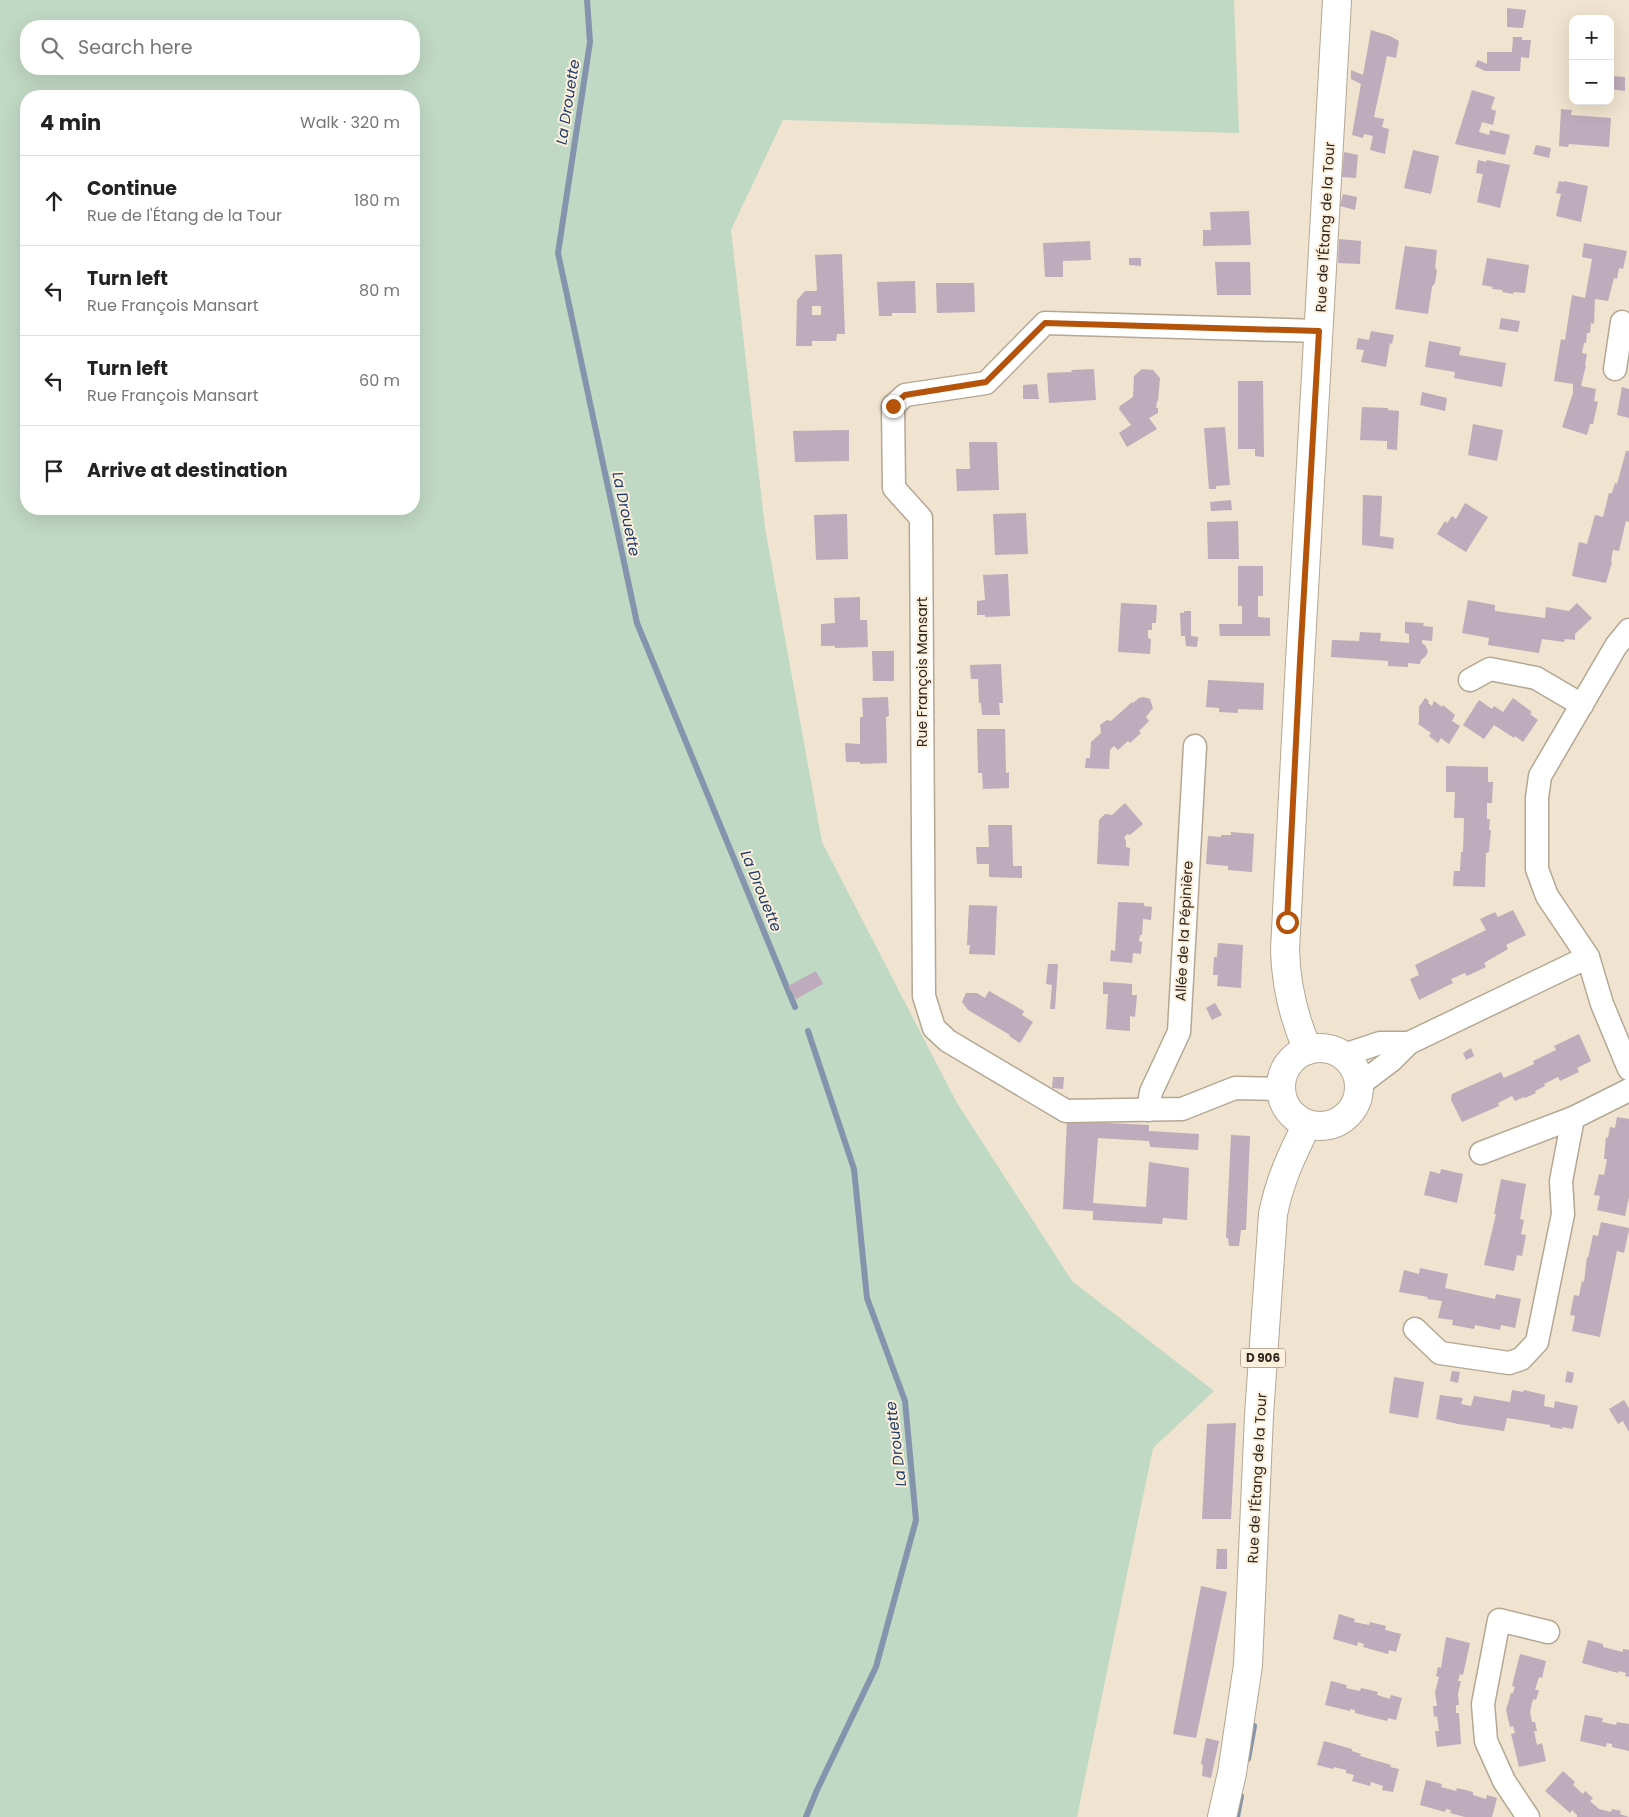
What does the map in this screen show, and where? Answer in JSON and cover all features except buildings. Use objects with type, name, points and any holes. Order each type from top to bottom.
[{"type":"main road","name":"Rue de l'Étang de la Tour","points":[[1308,1050],[1303,1039],[1290,991],[1286,970],[1286,950],[1300,661],[1337,0]]},
{"type":"main road","points":[[1320,1048],[1333,1050],[1344,1055],[1355,1069],[1359,1085],[1358,1098],[1352,1109],[1343,1118],[1332,1124],[1319,1126],[1307,1124],[1297,1118],[1283,1100],[1281,1089],[1282,1076],[1288,1065],[1296,1056],[1308,1050],[1320,1048]]},
{"type":"main road","name":"Rue de l'Étang de la Tour","points":[[1222,1817],[1232,1773],[1248,1665],[1260,1415],[1273,1214],[1286,1166],[1307,1124]]},
{"type":"street","points":[[1615,369],[1624,348],[1622,322]]},
{"type":"street","name":"Rue François Mansart","points":[[1281,1089],[1235,1088],[1182,1109],[1066,1111],[948,1041],[934,1028],[924,996],[921,518],[894,488],[893,406],[905,395],[986,382],[1045,323],[1319,331]]},
{"type":"street","points":[[1629,630],[1616,646],[1540,776],[1536,798],[1537,869],[1547,896],[1588,956],[1602,1004],[1629,1069]]},
{"type":"street","points":[[1470,680],[1490,669],[1536,678],[1582,705]]},
{"type":"street","name":"Allée de la Pépinière","points":[[1148,1110],[1151,1092],[1179,1032],[1195,746]]},
{"type":"street","points":[[1359,1085],[1392,1060],[1409,1043],[1588,956]]},
{"type":"street","points":[[1344,1055],[1380,1043],[1409,1043]]},
{"type":"street","points":[[1481,1153],[1573,1118],[1629,1090]]},
{"type":"street","points":[[1415,1329],[1440,1352],[1508,1363],[1521,1359],[1537,1342],[1563,1214],[1561,1181],[1573,1118]]},
{"type":"street","points":[[1528,1817],[1504,1781],[1486,1741],[1483,1704],[1499,1620],[1548,1632]]},
{"type":"green space","points":[[0,0],[1234,0],[1239,133],[783,120],[731,230],[765,528],[822,842],[957,1103],[1072,1281],[1214,1391],[1153,1448],[1077,1817],[0,1817]]},
{"type":"waterway","name":"La Drouette","points":[[587,0],[590,42],[558,253],[637,623],[795,1007]]},
{"type":"waterway","name":"La Drouette","points":[[806,1817],[876,1667],[916,1520],[905,1401],[867,1298],[854,1169],[808,1031]]},
{"type":"waterway","points":[[1248,1759],[1254,1726]]},
{"type":"waterway","points":[[1237,1817],[1241,1796]]},
{"type":"route","points":[[893,406],[905,395],[986,382],[1045,323],[1319,331],[1287,922]]}]
